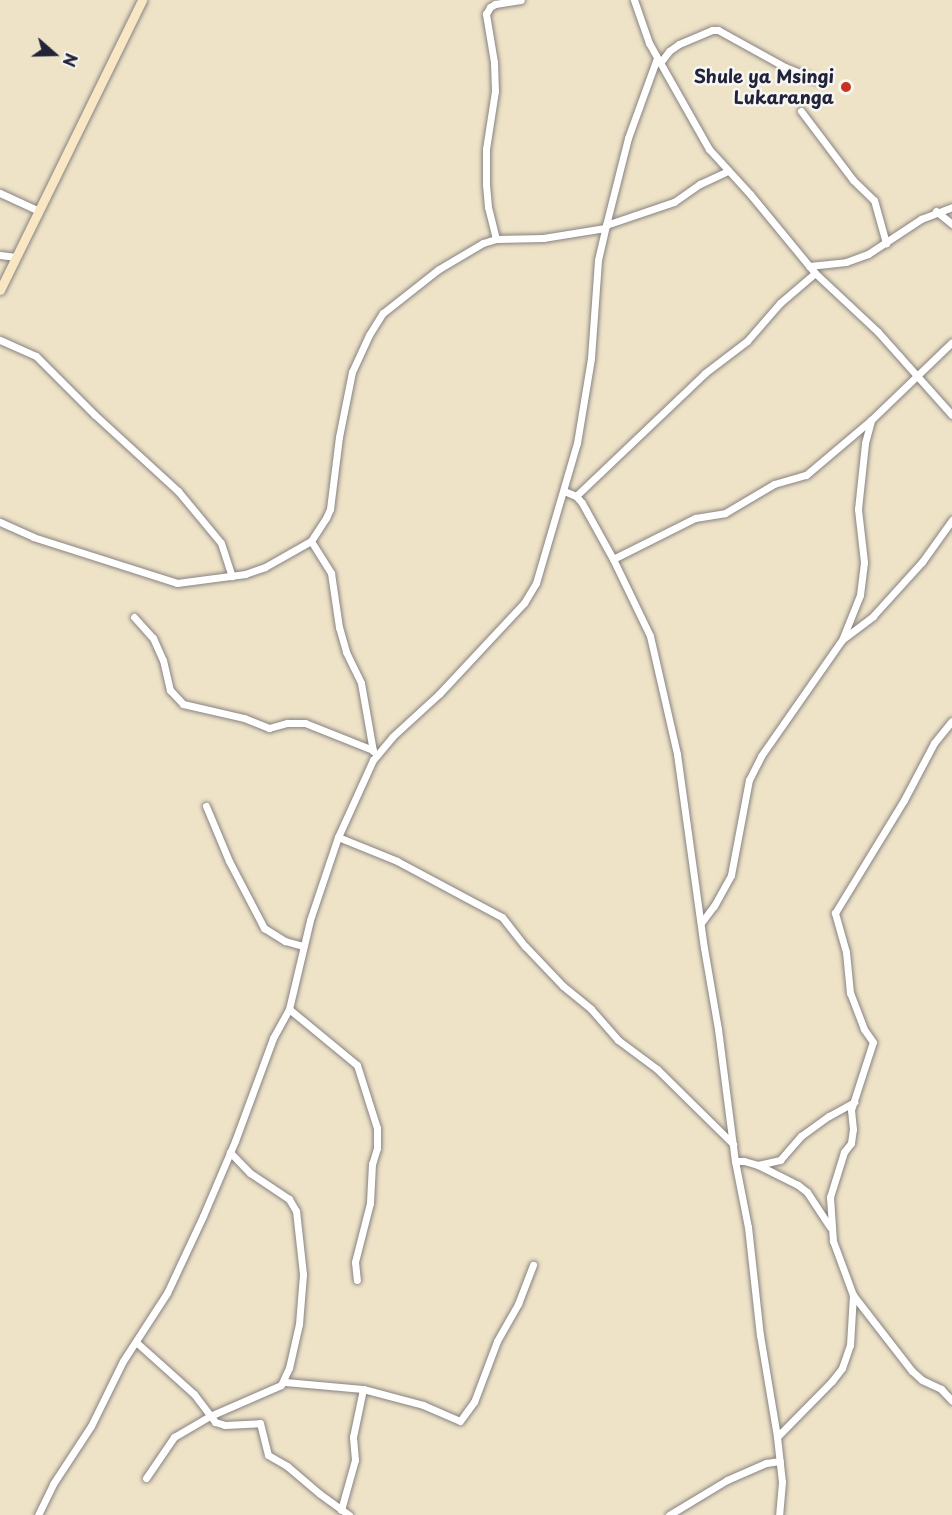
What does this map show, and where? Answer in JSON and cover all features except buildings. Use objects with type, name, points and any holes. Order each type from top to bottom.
[{"type":"main road","points":[[0,290],[142,0]]},
{"type":"street","points":[[496,239],[488,207],[486,185],[486,149],[495,91],[494,62],[486,14],[489,7],[495,4],[521,0]]},
{"type":"street","points":[[634,0],[658,60],[709,149],[750,194],[815,273],[878,332],[952,415]]},
{"type":"street","points":[[38,1515],[53,1484],[91,1426],[123,1361],[167,1293],[230,1152],[273,1038],[289,1009],[303,946],[338,837],[373,760],[392,738],[439,694],[531,594],[577,443],[591,358],[598,260],[606,226],[628,138],[658,60],[679,44],[712,30],[718,30],[785,67],[822,82]]},
{"type":"street","points":[[801,111],[853,180],[874,200],[886,243]]},
{"type":"street","points":[[0,522],[33,537],[177,583],[232,576],[265,567],[311,541],[330,509],[339,438],[352,372],[369,335],[383,313],[414,287],[464,252],[496,239],[543,238],[606,226],[674,202],[700,184],[728,171]]},
{"type":"street","points":[[0,193],[39,211]]},
{"type":"street","points":[[809,266],[846,262],[868,254],[936,211],[952,207]]},
{"type":"street","points":[[936,211],[952,224]]},
{"type":"street","points":[[0,255],[16,257]]},
{"type":"street","points":[[576,496],[705,373],[747,341],[780,303],[815,273]]},
{"type":"street","points":[[0,340],[36,356],[94,415],[178,491],[221,543],[232,576]]},
{"type":"street","points":[[614,559],[695,518],[725,513],[774,484],[806,475],[871,420],[952,342]]},
{"type":"street","points":[[701,923],[714,906],[731,875],[749,780],[761,756],[842,640],[860,595],[864,562],[858,509],[865,443],[871,420]]},
{"type":"street","points":[[564,491],[576,496],[614,559],[650,636],[677,754],[735,1161],[746,1210],[760,1335],[777,1437],[780,1461],[780,1515]]},
{"type":"street","points":[[842,640],[873,616],[922,562],[952,520]]},
{"type":"street","points":[[311,541],[331,573],[339,627],[346,652],[362,683],[373,760]]},
{"type":"street","points":[[134,618],[153,638],[163,660],[170,690],[183,704],[244,718],[269,728],[286,723],[305,723],[373,750]]},
{"type":"street","points":[[952,721],[934,743],[904,801],[835,913],[846,952],[850,993],[864,1029],[873,1042],[850,1113],[853,1129],[851,1143],[844,1152],[830,1197],[836,1250],[852,1295],[912,1371],[922,1380],[941,1389],[952,1401]]},
{"type":"street","points":[[206,806],[229,861],[264,928],[285,941],[303,946]]},
{"type":"street","points":[[338,837],[397,861],[502,917],[525,946],[563,986],[591,1009],[618,1040],[657,1069],[733,1145]]},
{"type":"street","points":[[289,1009],[357,1065],[377,1128],[377,1148],[372,1164],[370,1203],[355,1262],[357,1280]]},
{"type":"street","points":[[758,1165],[780,1160],[801,1136],[854,1102]]},
{"type":"street","points":[[230,1152],[250,1173],[289,1199],[299,1221],[303,1274],[302,1302],[285,1382]]},
{"type":"street","points":[[735,1161],[758,1165],[798,1185],[817,1206],[832,1230]]},
{"type":"street","points":[[146,1478],[174,1437],[210,1416],[285,1382],[363,1389],[423,1405],[460,1421],[474,1402],[497,1341],[515,1310],[533,1265]]},
{"type":"street","points":[[777,1437],[832,1382],[842,1368],[850,1346],[852,1295]]},
{"type":"street","points":[[136,1342],[194,1394],[215,1422],[225,1425],[260,1424],[268,1455],[292,1469],[349,1515]]},
{"type":"street","points":[[331,1515],[340,1509],[355,1460],[352,1437],[363,1389]]},
{"type":"street","points":[[669,1515],[728,1480],[766,1463],[780,1461]]},
{"type":"place","name":"Shule ya Msingi Lukaranga","points":[[846,87]]}]
